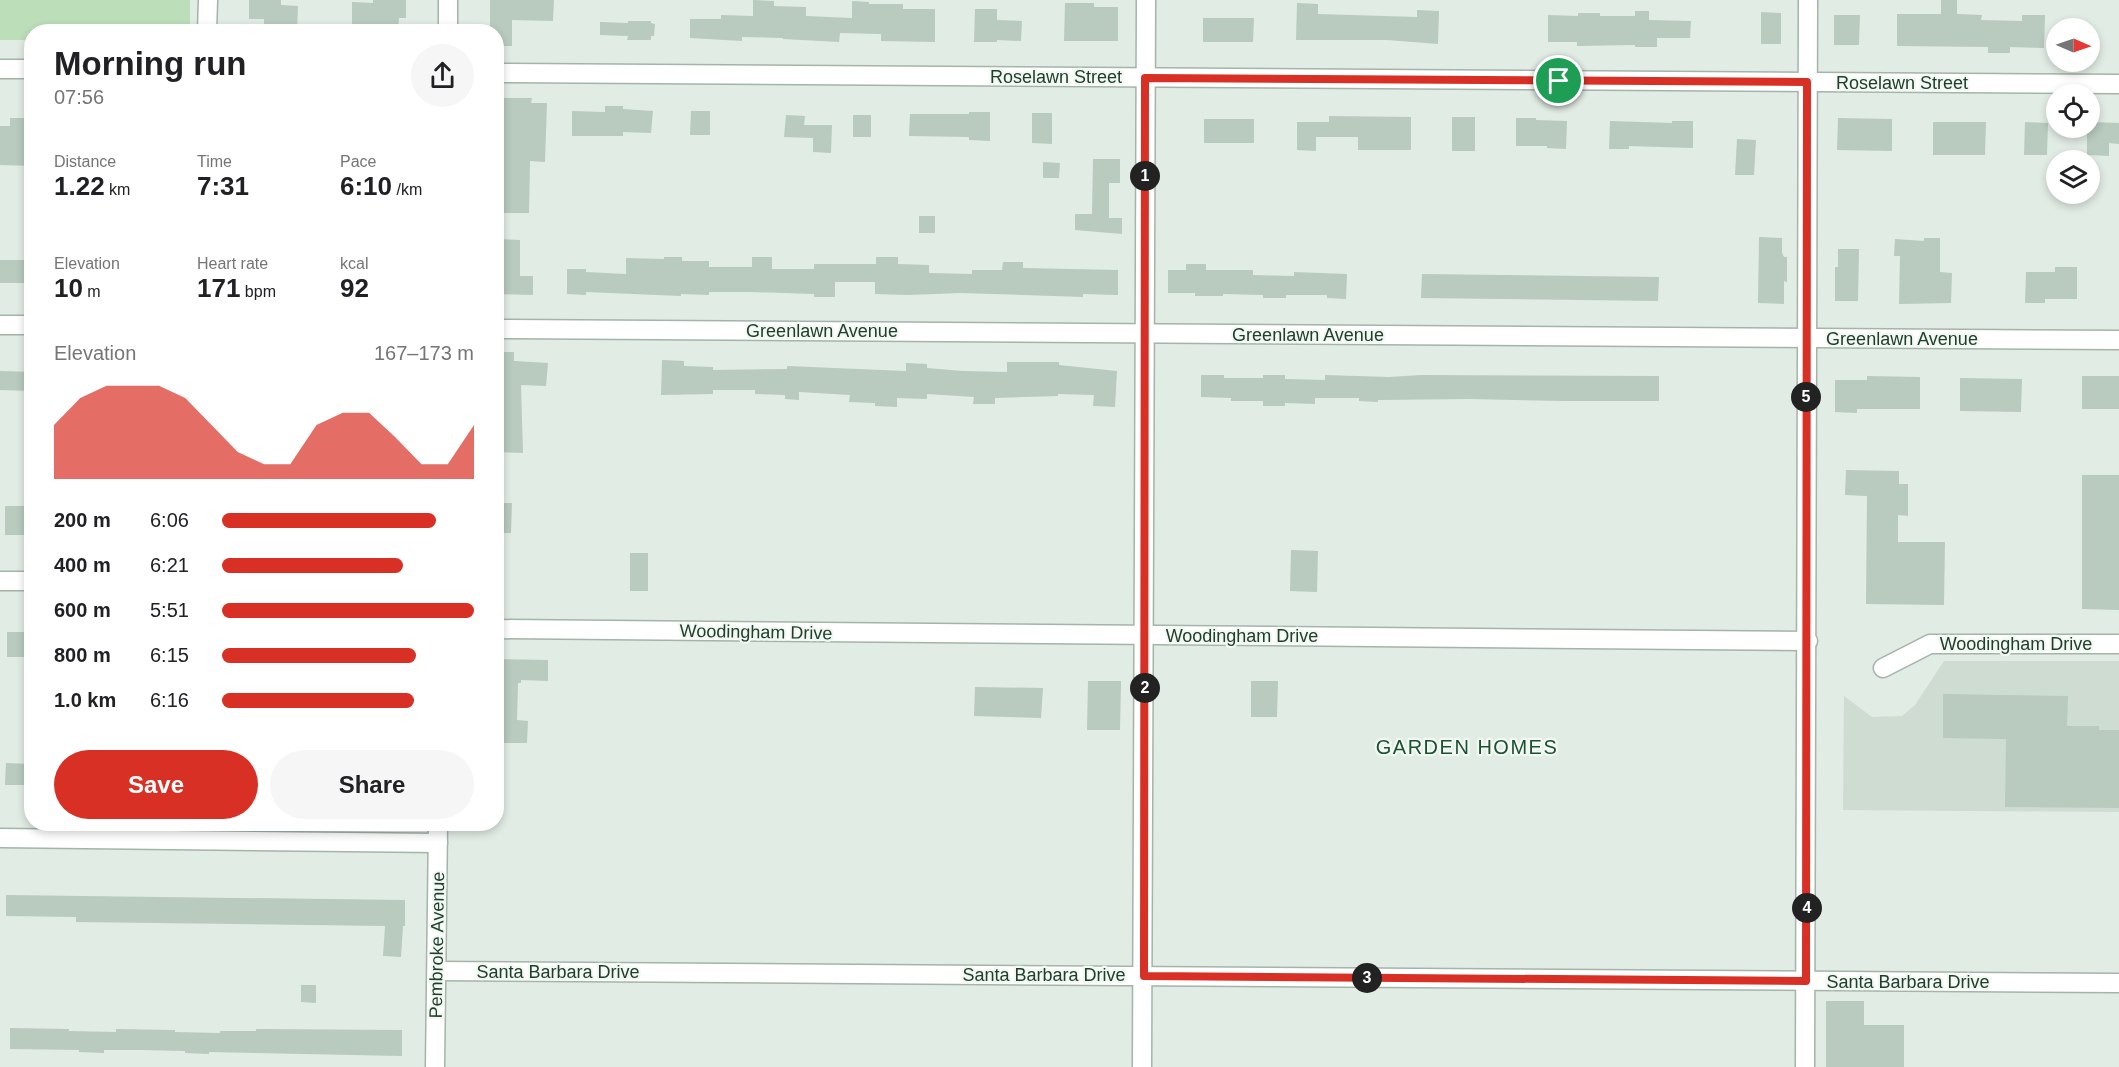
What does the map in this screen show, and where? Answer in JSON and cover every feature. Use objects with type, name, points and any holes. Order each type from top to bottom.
[{"type":"street","points":[[207,24],[208,0]]},
{"type":"street","points":[[448,0],[448,24]]},
{"type":"street","points":[[1142,1067],[1146,0]]},
{"type":"street","points":[[1805,1067],[1808,641],[1806,338],[1808,0]]},
{"type":"street","points":[[0,69],[24,69]]},
{"type":"street","name":"Roselawn Street","points":[[504,73],[2119,84]]},
{"type":"street","points":[[0,325],[24,325]]},
{"type":"street","name":"Greenlawn Avenue","points":[[504,329],[2119,340]]},
{"type":"street","points":[[0,581],[24,581]]},
{"type":"street","name":"Woodingham Drive","points":[[504,629],[1808,641]]},
{"type":"street","name":"Woodingham Drive","points":[[1883,668],[1930,644],[2119,644]]},
{"type":"street","name":"Pembroke Avenue","points":[[435,1067],[438,831]]},
{"type":"street","points":[[0,838],[438,843]]},
{"type":"street","name":"Santa Barbara Drive","points":[[437,971],[2119,983]]},
{"type":"shaded area","points":[[1944,661],[2119,661],[2119,812],[1843,810],[1844,696],[1872,717],[1902,716],[1915,705]]},
{"type":"green space","points":[[0,0],[190,0],[190,24],[24,24],[24,40],[0,40]]},
{"type":"building","points":[[249,0],[281,0],[281,5],[298,6],[297,24],[264,24],[264,19],[249,19]]},
{"type":"building","points":[[373,0],[406,0],[406,18],[399,18],[398,24],[352,24],[352,2],[373,3]]},
{"type":"building","points":[[490,0],[554,0],[553,21],[512,20],[512,46],[504,46],[504,24],[490,24]]},
{"type":"building","points":[[753,0],[774,1],[774,6],[806,7],[806,16],[852,18],[852,1],[869,2],[869,4],[903,4],[903,9],[935,9],[935,42],[881,41],[881,34],[840,33],[839,42],[783,38],[742,37],[742,41],[690,38],[690,19],[721,19],[721,15],[753,16]]},
{"type":"building","points":[[1941,0],[1957,0],[1957,14],[1982,15],[1981,20],[2022,21],[2022,15],[2045,15],[2044,48],[2010,47],[2010,53],[1988,53],[1988,47],[1897,46],[1897,14],[1941,14]]},
{"type":"building","points":[[1065,3],[1094,3],[1094,7],[1118,7],[1118,41],[1064,41]]},
{"type":"building","points":[[1297,3],[1318,4],[1318,14],[1417,17],[1417,10],[1439,11],[1438,44],[1387,40],[1296,40]]},
{"type":"building","points":[[975,9],[997,9],[997,20],[1022,21],[1021,41],[974,42]]},
{"type":"building","points":[[1635,11],[1649,11],[1649,20],[1691,21],[1690,38],[1657,38],[1657,47],[1577,46],[1577,42],[1548,42],[1548,15],[1578,16],[1578,13],[1600,13],[1600,16],[1635,16]]},
{"type":"building","points":[[1761,12],[1781,13],[1781,44],[1761,44]]},
{"type":"building","points":[[1834,15],[1860,15],[1859,45],[1834,45]]},
{"type":"building","points":[[1203,18],[1254,18],[1253,42],[1203,42]]},
{"type":"building","points":[[628,21],[651,21],[655,24],[654,36],[651,36],[651,40],[627,40],[628,36],[600,35],[600,22],[628,23]]},
{"type":"building","points":[[504,98],[532,98],[531,103],[547,103],[545,162],[530,161],[529,213],[504,213]]},
{"type":"building","points":[[605,106],[623,106],[623,109],[653,111],[651,133],[623,132],[623,136],[572,136],[572,111],[605,112]]},
{"type":"building","points":[[691,111],[710,111],[710,135],[690,135]]},
{"type":"building","points":[[969,112],[990,112],[990,141],[969,140],[969,137],[909,136],[910,114],[969,114]]},
{"type":"building","points":[[1032,113],[1052,113],[1052,144],[1032,143]]},
{"type":"building","points":[[786,115],[805,116],[804,125],[832,125],[831,153],[813,152],[813,138],[784,137]]},
{"type":"building","points":[[853,115],[871,115],[871,137],[853,137]]},
{"type":"building","points":[[1329,116],[1411,117],[1411,150],[1358,150],[1358,137],[1316,137],[1316,151],[1297,150],[1297,122],[1329,122]]},
{"type":"building","points":[[1452,117],[1475,117],[1475,151],[1452,151]]},
{"type":"building","points":[[10,118],[24,118],[24,166],[0,165],[0,126],[10,126]]},
{"type":"building","points":[[1516,118],[1567,121],[1566,149],[1547,148],[1547,146],[1516,146]]},
{"type":"building","points":[[1838,118],[1892,119],[1892,151],[1837,150]]},
{"type":"building","points":[[1204,119],[1254,119],[1254,143],[1204,143]]},
{"type":"building","points":[[1610,121],[1672,123],[1672,121],[1693,121],[1693,148],[1629,146],[1629,149],[1609,149]]},
{"type":"building","points":[[1933,122],[1986,122],[1985,155],[1933,155]]},
{"type":"building","points":[[2025,122],[2046,123],[2046,155],[2024,155]]},
{"type":"building","points":[[2100,122],[2119,123],[2119,144],[2109,143],[2109,156],[2100,156],[2100,150],[2087,150],[2087,138],[2100,138]]},
{"type":"building","points":[[1737,139],[1756,140],[1754,175],[1735,175]]},
{"type":"building","points":[[1093,159],[1120,159],[1120,183],[1109,183],[1109,218],[1122,218],[1122,234],[1075,230],[1075,214],[1092,214]]},
{"type":"building","points":[[1043,162],[1060,163],[1059,178],[1043,178]]},
{"type":"building","points":[[919,216],[935,216],[935,233],[919,233]]},
{"type":"building","points":[[1759,237],[1782,238],[1782,253],[1784,257],[1787,257],[1784,304],[1758,303]]},
{"type":"building","points":[[1924,238],[1940,238],[1940,272],[1952,273],[1951,303],[1899,304],[1900,256],[1894,256],[1895,239],[1924,241]]},
{"type":"building","points":[[504,239],[520,240],[520,276],[533,276],[533,295],[504,294]]},
{"type":"building","points":[[1838,249],[1859,249],[1858,301],[1835,301],[1835,267],[1838,267]]},
{"type":"building","points":[[664,257],[682,257],[682,261],[709,261],[709,267],[752,267],[752,257],[772,257],[772,269],[814,269],[814,264],[876,264],[876,257],[898,257],[898,264],[929,265],[929,273],[972,274],[972,270],[1002,270],[1003,262],[1023,262],[1023,268],[1118,270],[1118,295],[1083,294],[1083,297],[961,293],[875,294],[875,282],[835,282],[835,297],[751,292],[709,292],[709,295],[681,294],[681,296],[586,292],[586,295],[567,294],[567,269],[626,274],[626,258],[664,259]]},
{"type":"building","points":[[0,260],[24,260],[24,283],[0,283]]},
{"type":"building","points":[[1186,264],[1206,264],[1206,270],[1253,270],[1253,275],[1294,276],[1294,272],[1347,274],[1346,299],[1327,298],[1327,295],[1286,295],[1286,298],[1263,298],[1263,295],[1195,296],[1195,293],[1168,293],[1168,270],[1186,270]]},
{"type":"building","points":[[2055,267],[2077,267],[2077,299],[2045,299],[2045,303],[2025,303],[2026,272],[2055,272]]},
{"type":"building","points":[[1422,274],[1659,277],[1658,301],[1421,298]]},
{"type":"building","points":[[504,352],[514,352],[514,361],[548,363],[546,386],[521,385],[523,453],[504,452]]},
{"type":"building","points":[[662,360],[684,361],[684,366],[713,367],[713,370],[787,369],[787,366],[906,371],[906,363],[927,364],[927,368],[1007,372],[1007,362],[1059,362],[1059,365],[1117,371],[1115,407],[1093,406],[1094,395],[1058,394],[1058,396],[995,398],[995,404],[973,404],[974,397],[927,394],[927,399],[897,398],[897,407],[849,402],[850,395],[799,392],[799,400],[785,399],[785,395],[755,394],[755,390],[713,390],[713,394],[661,395]]},
{"type":"building","points":[[0,371],[24,372],[24,391],[0,390]]},
{"type":"building","points":[[1201,375],[1224,375],[1224,378],[1263,378],[1263,375],[1285,375],[1285,379],[1325,380],[1325,375],[1389,377],[1421,375],[1659,376],[1659,401],[1470,399],[1378,400],[1378,402],[1359,401],[1359,398],[1315,398],[1315,404],[1285,403],[1285,406],[1263,406],[1263,401],[1231,401],[1231,398],[1201,397]]},
{"type":"building","points":[[1867,376],[1920,377],[1920,409],[1857,409],[1857,413],[1835,412],[1835,380],[1867,380]]},
{"type":"building","points":[[2082,376],[2119,376],[2119,409],[2082,409]]},
{"type":"building","points":[[1960,378],[2022,379],[2021,412],[1960,411]]},
{"type":"building","points":[[1846,470],[1899,471],[1899,484],[1908,484],[1908,516],[1898,515],[1898,542],[1945,542],[1944,605],[1866,604],[1867,496],[1845,495]]},
{"type":"building","points":[[2082,475],[2119,475],[2119,610],[2082,609]]},
{"type":"building","points":[[504,503],[512,503],[511,533],[504,533]]},
{"type":"building","points":[[5,506],[24,506],[24,535],[5,535]]},
{"type":"building","points":[[1291,550],[1318,551],[1317,592],[1290,591]]},
{"type":"building","points":[[630,553],[648,553],[648,591],[630,591]]},
{"type":"building","points":[[7,632],[24,632],[24,657],[7,657]]},
{"type":"building","points":[[504,659],[548,660],[548,681],[521,680],[521,683],[518,683],[517,720],[528,721],[527,743],[504,743]]},
{"type":"building","points":[[1088,681],[1121,681],[1120,730],[1087,730]]},
{"type":"building","points":[[1251,681],[1278,681],[1277,717],[1251,717]]},
{"type":"building","points":[[975,687],[1043,688],[1041,718],[974,716]]},
{"type":"building","points":[[1943,694],[2068,696],[2067,726],[2099,726],[2099,730],[2119,730],[2119,808],[2005,807],[2006,739],[1943,738]]},
{"type":"building","points":[[6,763],[24,764],[24,785],[5,785]]},
{"type":"building","points":[[6,895],[405,900],[405,926],[403,926],[401,957],[383,956],[385,926],[76,922],[76,917],[6,916]]},
{"type":"building","points":[[301,985],[316,985],[316,1003],[301,1002]]},
{"type":"building","points":[[1826,1001],[1864,1001],[1864,1025],[1904,1025],[1904,1067],[1826,1067]]},
{"type":"building","points":[[10,1028],[116,1032],[116,1029],[175,1030],[175,1032],[220,1033],[220,1031],[256,1031],[256,1029],[402,1030],[402,1056],[209,1052],[209,1054],[140,1050],[104,1050],[104,1053],[79,1052],[79,1050],[10,1049]]},
{"type":"district","name":"GARDEN HOMES","points":[[1467,747]]},
{"type":"route","points":[[1145,78],[1559,81],[1807,82],[1806,981],[1144,976],[1145,78]]}]
